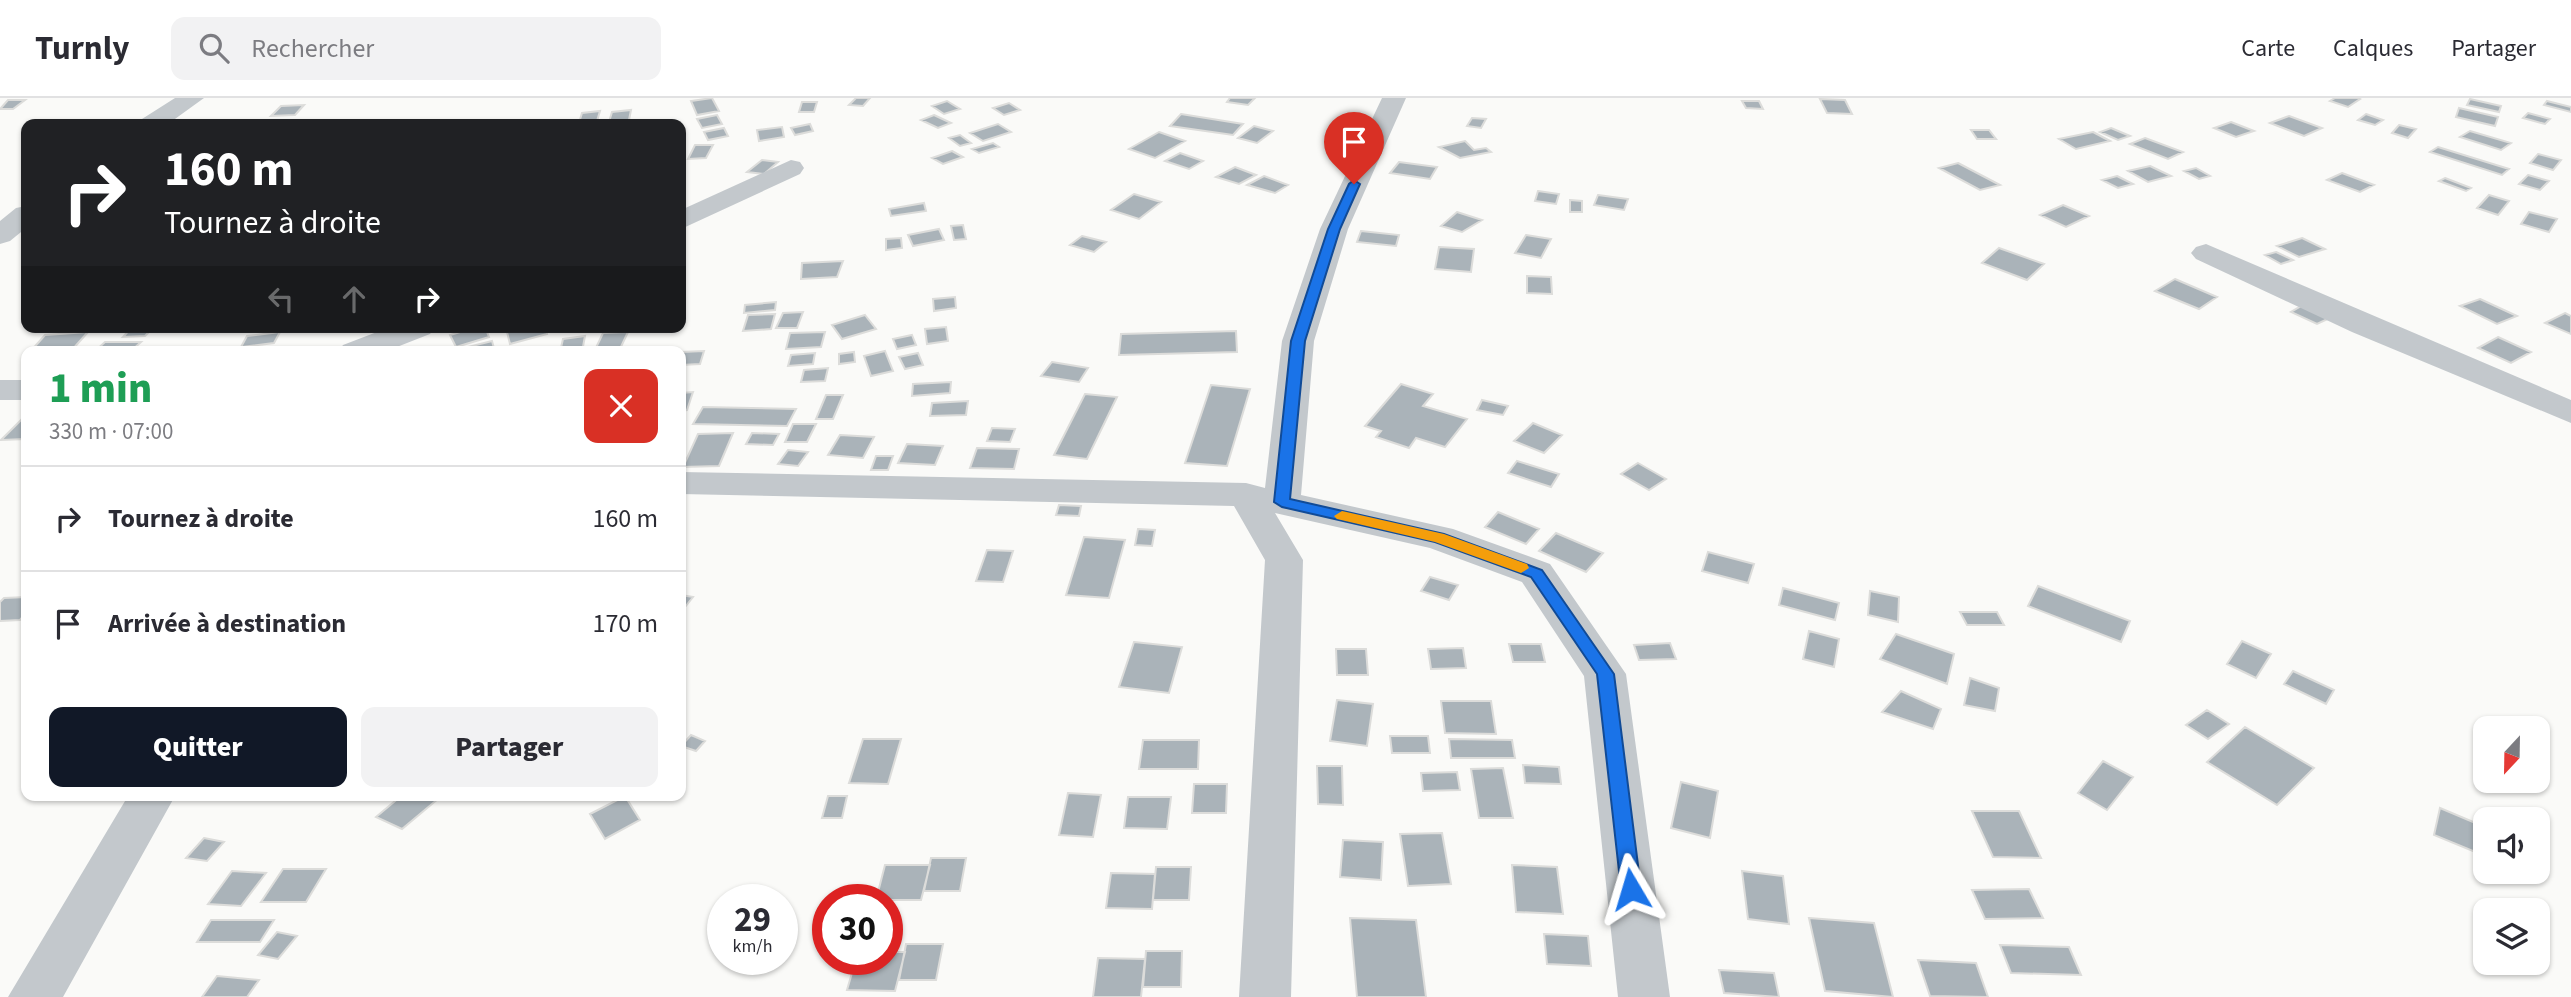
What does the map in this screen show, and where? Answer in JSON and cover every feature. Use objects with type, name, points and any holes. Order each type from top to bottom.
[{"type":"street","points":[[159,119],[192,98]]},
{"type":"street","points":[[1265,997],[1284,560],[1264,499],[1298,341],[1334,229],[1394,98]]},
{"type":"street","points":[[686,219],[791,168]]},
{"type":"street","points":[[0,235],[21,218]]},
{"type":"street","points":[[2206,253],[2363,326],[2516,387],[2571,413]]},
{"type":"street","points":[[370,346],[403,333]]},
{"type":"street","points":[[0,390],[21,390]]},
{"type":"street","points":[[686,483],[1264,499],[1439,537],[1536,573],[1605,674],[1644,997]]},
{"type":"street","points":[[34,997],[81,922],[149,801]]},
{"type":"building","points":[[712,98],[719,111],[697,115],[691,101]]},
{"type":"building","points":[[856,98],[870,98],[863,106],[849,105]]},
{"type":"building","points":[[1230,98],[1255,98],[1248,105],[1227,102]]},
{"type":"building","points":[[2335,98],[2360,99],[2348,107],[2330,101]]},
{"type":"building","points":[[1820,99],[1845,100],[1852,114],[1827,113]]},
{"type":"building","points":[[2470,99],[2501,106],[2499,112],[2467,105]]},
{"type":"building","points":[[8,100],[25,100],[13,109],[0,109]]},
{"type":"building","points":[[947,101],[960,109],[944,114],[932,106]]},
{"type":"building","points":[[1742,101],[1759,101],[1763,109],[1746,108]]},
{"type":"building","points":[[2547,101],[2571,107],[2571,112],[2544,105]]},
{"type":"building","points":[[802,102],[817,102],[814,112],[799,112]]},
{"type":"building","points":[[1009,103],[1020,110],[1004,115],[993,108]]},
{"type":"building","points":[[304,105],[295,115],[271,116],[281,106]]},
{"type":"building","points":[[2459,108],[2498,117],[2495,126],[2456,117]]},
{"type":"building","points":[[631,110],[629,119],[610,119],[612,112]]},
{"type":"building","points":[[600,111],[598,119],[580,119],[582,113]]},
{"type":"building","points":[[2528,113],[2550,119],[2545,124],[2523,118]]},
{"type":"building","points":[[1181,114],[1243,124],[1233,135],[1170,126]]},
{"type":"building","points":[[2366,114],[2383,120],[2375,125],[2358,120]]},
{"type":"building","points":[[717,115],[722,124],[702,128],[697,119]]},
{"type":"building","points":[[934,115],[951,123],[938,128],[921,120]]},
{"type":"building","points":[[2289,116],[2322,128],[2304,136],[2270,123]]},
{"type":"building","points":[[1472,118],[1486,119],[1481,128],[1467,126]]},
{"type":"building","points":[[2231,122],[2254,131],[2236,137],[2214,128]]},
{"type":"building","points":[[810,124],[813,131],[795,135],[791,128]]},
{"type":"building","points":[[998,124],[1011,132],[983,141],[970,133]]},
{"type":"building","points":[[2399,125],[2416,129],[2408,138],[2392,133]]},
{"type":"building","points":[[1254,126],[1273,131],[1257,143],[1238,138]]},
{"type":"building","points":[[782,127],[784,137],[759,141],[757,130]]},
{"type":"building","points":[[724,128],[728,136],[708,140],[704,132]]},
{"type":"building","points":[[2111,128],[2130,136],[2118,140],[2100,132]]},
{"type":"building","points":[[1971,130],[1989,130],[1996,139],[1977,139]]},
{"type":"building","points":[[2470,131],[2511,143],[2501,150],[2460,137]]},
{"type":"building","points":[[1159,132],[1185,141],[1155,158],[1129,149]]},
{"type":"building","points":[[2093,132],[2110,141],[2076,149],[2059,139]]},
{"type":"building","points":[[960,135],[971,143],[960,146],[949,138]]},
{"type":"building","points":[[2145,138],[2183,152],[2168,159],[2130,144]]},
{"type":"building","points":[[1465,141],[1474,150],[1486,148],[1491,152],[1460,158],[1439,147]]},
{"type":"building","points":[[993,143],[999,147],[979,153],[972,149]]},
{"type":"building","points":[[695,145],[713,145],[706,158],[688,159]]},
{"type":"building","points":[[2438,147],[2509,169],[2502,175],[2430,152]]},
{"type":"building","points":[[952,151],[963,157],[943,164],[932,158]]},
{"type":"building","points":[[1180,153],[1203,161],[1189,169],[1165,161]]},
{"type":"building","points":[[2538,154],[2561,160],[2553,170],[2530,163]]},
{"type":"building","points":[[762,160],[778,162],[764,174],[747,172]]},
{"type":"building","points":[[1399,162],[1437,167],[1430,179],[1390,173]]},
{"type":"building","points":[[1958,163],[2000,185],[1980,190],[1939,168]]},
{"type":"building","points":[[2150,166],[2171,176],[2148,182],[2128,171]]},
{"type":"building","points":[[1235,167],[1256,175],[1239,184],[1216,177]]},
{"type":"building","points":[[2196,168],[2210,176],[2199,179],[2184,171]]},
{"type":"building","points":[[2342,173],[2374,185],[2360,192],[2327,180]]},
{"type":"building","points":[[2528,175],[2549,181],[2540,190],[2519,184]]},
{"type":"building","points":[[1264,176],[1288,185],[1275,193],[1247,185]]},
{"type":"building","points":[[2117,176],[2133,184],[2118,188],[2102,180]]},
{"type":"building","points":[[2445,178],[2471,188],[2466,191],[2439,181]]},
{"type":"building","points":[[1538,191],[1559,194],[1556,204],[1535,201]]},
{"type":"building","points":[[1134,194],[1161,202],[1139,219],[1111,210]]},
{"type":"building","points":[[1598,195],[1628,199],[1624,210],[1594,205]]},
{"type":"building","points":[[2489,195],[2509,201],[2498,215],[2477,208]]},
{"type":"building","points":[[1570,200],[1582,201],[1582,212],[1570,212]]},
{"type":"building","points":[[924,203],[926,211],[891,216],[889,209]]},
{"type":"building","points":[[2063,205],[2089,216],[2066,227],[2040,215]]},
{"type":"building","points":[[1457,212],[1482,220],[1462,232],[1441,226]]},
{"type":"building","points":[[2529,212],[2557,219],[2549,232],[2521,224]]},
{"type":"building","points":[[963,225],[966,239],[954,240],[951,226]]},
{"type":"building","points":[[939,229],[944,240],[913,246],[908,235]]},
{"type":"building","points":[[1361,231],[1399,235],[1396,246],[1357,242]]},
{"type":"building","points":[[1526,235],[1551,239],[1541,258],[1515,253]]},
{"type":"building","points":[[1082,236],[1106,242],[1094,252],[1070,245]]},
{"type":"building","points":[[901,238],[902,248],[886,250],[886,239]]},
{"type":"building","points":[[2302,238],[2325,249],[2299,257],[2277,246]]},
{"type":"building","points":[[1439,247],[1474,249],[1471,272],[1435,269]]},
{"type":"building","points":[[1999,248],[2044,264],[2027,280],[1982,263]]},
{"type":"building","points":[[2276,252],[2293,260],[2281,264],[2265,255]]},
{"type":"building","points":[[843,261],[837,277],[801,279],[802,263]]},
{"type":"building","points":[[1527,276],[1551,277],[1552,294],[1527,293]]},
{"type":"building","points":[[2175,279],[2217,297],[2199,309],[2155,291]]},
{"type":"building","points":[[955,297],[956,308],[934,311],[933,299]]},
{"type":"building","points":[[2480,299],[2517,316],[2497,324],[2460,306]]},
{"type":"building","points":[[776,302],[775,310],[744,313],[745,305]]},
{"type":"building","points":[[2303,305],[2330,318],[2317,324],[2291,312]]},
{"type":"building","points":[[803,312],[797,328],[776,328],[783,313]]},
{"type":"building","points":[[2565,313],[2571,316],[2571,334],[2545,323]]},
{"type":"building","points":[[775,314],[771,329],[743,331],[748,315]]},
{"type":"building","points":[[865,315],[876,329],[842,339],[832,325]]},
{"type":"building","points":[[946,327],[948,341],[927,344],[925,329]]},
{"type":"building","points":[[1236,331],[1237,352],[1119,355],[1121,334]]},
{"type":"building","points":[[825,332],[821,347],[786,349],[790,333]]},
{"type":"building","points":[[87,333],[76,346],[35,346],[45,335]]},
{"type":"building","points":[[127,333],[148,333],[145,336],[123,337]]},
{"type":"building","points":[[279,333],[274,343],[242,346],[247,336]]},
{"type":"building","points":[[487,333],[489,337],[456,346],[450,335]]},
{"type":"building","points":[[507,333],[547,334],[510,344]]},
{"type":"building","points":[[603,333],[628,333],[621,346],[597,346]]},
{"type":"building","points":[[912,335],[916,345],[897,349],[893,339]]},
{"type":"building","points":[[585,336],[583,346],[561,346],[563,339]]},
{"type":"building","points":[[2498,337],[2531,352],[2511,363],[2478,348]]},
{"type":"building","points":[[492,341],[493,346],[472,346]]},
{"type":"building","points":[[105,342],[141,342],[137,346],[101,346]]},
{"type":"building","points":[[704,351],[700,364],[686,365],[686,352]]},
{"type":"building","points":[[885,351],[893,371],[871,376],[864,356]]},
{"type":"building","points":[[854,352],[855,362],[839,364],[839,354]]},
{"type":"building","points":[[815,353],[813,364],[788,366],[791,355]]},
{"type":"building","points":[[918,353],[923,365],[905,369],[899,357]]},
{"type":"building","points":[[1052,362],[1088,368],[1079,382],[1041,376]]},
{"type":"building","points":[[828,368],[825,381],[801,382],[804,370]]},
{"type":"building","points":[[951,382],[950,393],[912,396],[913,384]]},
{"type":"building","points":[[1401,384],[1433,394],[1423,406],[1467,419],[1445,447],[1416,438],[1409,448],[1376,437],[1381,431],[1365,426]]},
{"type":"building","points":[[1211,385],[1250,389],[1227,466],[1185,463]]},
{"type":"building","points":[[693,392],[686,410],[686,393]]},
{"type":"building","points":[[1085,394],[1117,397],[1087,459],[1054,455]]},
{"type":"building","points":[[826,395],[843,395],[833,419],[816,419]]},
{"type":"building","points":[[1482,400],[1508,406],[1503,415],[1477,410]]},
{"type":"building","points":[[968,401],[966,415],[930,416],[932,403]]},
{"type":"building","points":[[703,407],[796,409],[787,426],[693,424]]},
{"type":"building","points":[[21,420],[21,439],[1,440]]},
{"type":"building","points":[[1533,423],[1562,435],[1544,453],[1514,441]]},
{"type":"building","points":[[793,424],[816,424],[807,442],[785,442]]},
{"type":"building","points":[[992,428],[1015,429],[1010,442],[987,441]]},
{"type":"building","points":[[733,433],[719,466],[686,467],[686,460],[698,434]]},
{"type":"building","points":[[752,433],[779,434],[773,445],[746,444]]},
{"type":"building","points":[[840,435],[874,437],[863,458],[828,455]]},
{"type":"building","points":[[907,444],[943,446],[935,465],[898,463]]},
{"type":"building","points":[[977,448],[1019,449],[1014,469],[970,468]]},
{"type":"building","points":[[788,450],[808,452],[798,466],[778,464]]},
{"type":"building","points":[[876,456],[893,456],[888,470],[871,470]]},
{"type":"building","points":[[1517,461],[1559,474],[1551,487],[1508,473]]},
{"type":"building","points":[[1638,463],[1666,479],[1649,490],[1621,474]]},
{"type":"building","points":[[1059,505],[1081,506],[1079,516],[1056,515]]},
{"type":"building","points":[[1498,512],[1539,529],[1526,544],[1485,527]]},
{"type":"building","points":[[1138,529],[1155,530],[1152,546],[1135,545]]},
{"type":"building","points":[[1556,533],[1603,553],[1586,572],[1539,551]]},
{"type":"building","points":[[1084,537],[1125,540],[1109,598],[1066,595]]},
{"type":"building","points":[[987,550],[1013,551],[1003,582],[976,581]]},
{"type":"building","points":[[1708,552],[1754,564],[1748,583],[1702,571]]},
{"type":"building","points":[[1430,577],[1458,585],[1449,600],[1421,591]]},
{"type":"building","points":[[2038,586],[2130,621],[2121,642],[2028,606]]},
{"type":"building","points":[[1783,588],[1839,603],[1835,620],[1779,605]]},
{"type":"building","points":[[1870,591],[1899,597],[1898,622],[1868,615]]},
{"type":"building","points":[[686,596],[693,597],[686,606]]},
{"type":"building","points":[[21,597],[20,620],[0,621],[0,602],[4,598]]},
{"type":"building","points":[[1960,612],[1997,612],[2004,625],[1967,625]]},
{"type":"building","points":[[1809,631],[1839,639],[1834,667],[1803,659]]},
{"type":"building","points":[[1896,634],[1954,654],[1947,684],[1880,659]]},
{"type":"building","points":[[2242,641],[2271,654],[2256,678],[2227,664]]},
{"type":"building","points":[[1134,642],[1182,647],[1169,693],[1119,687]]},
{"type":"building","points":[[1670,643],[1676,659],[1639,660],[1634,645]]},
{"type":"building","points":[[1509,644],[1541,644],[1545,662],[1513,662]]},
{"type":"building","points":[[1463,648],[1466,668],[1431,669],[1428,649]]},
{"type":"building","points":[[1336,649],[1366,649],[1368,675],[1337,675]]},
{"type":"building","points":[[2293,671],[2334,690],[2326,704],[2284,684]]},
{"type":"building","points":[[1970,678],[1999,688],[1995,711],[1964,705]]},
{"type":"building","points":[[1901,691],[1941,709],[1933,729],[1882,712]]},
{"type":"building","points":[[1337,700],[1373,704],[1367,746],[1330,741]]},
{"type":"building","points":[[1441,701],[1491,701],[1496,734],[1445,733]]},
{"type":"building","points":[[2207,710],[2229,724],[2208,739],[2186,725]]},
{"type":"building","points":[[2245,727],[2314,768],[2277,805],[2207,762]]},
{"type":"building","points":[[691,735],[705,741],[696,751],[686,748],[686,740]]},
{"type":"building","points":[[1390,736],[1428,736],[1430,753],[1392,753]]},
{"type":"building","points":[[863,739],[901,739],[888,784],[849,783]]},
{"type":"building","points":[[1449,739],[1512,740],[1515,758],[1451,758]]},
{"type":"building","points":[[1143,740],[1199,740],[1198,769],[1139,769]]},
{"type":"building","points":[[2103,761],[2133,777],[2107,810],[2078,793]]},
{"type":"building","points":[[1523,765],[1559,767],[1561,784],[1525,783]]},
{"type":"building","points":[[1317,766],[1342,766],[1343,805],[1318,804]]},
{"type":"building","points":[[1503,768],[1513,818],[1479,818],[1471,769]]},
{"type":"building","points":[[1457,772],[1460,790],[1423,791],[1421,773]]},
{"type":"building","points":[[1681,782],[1718,791],[1710,838],[1671,828]]},
{"type":"building","points":[[1194,784],[1227,784],[1226,813],[1192,813]]},
{"type":"building","points":[[1068,793],[1101,795],[1093,837],[1059,835]]},
{"type":"building","points":[[828,796],[847,796],[842,818],[822,818]]},
{"type":"building","points":[[1128,797],[1171,797],[1167,829],[1124,828]]},
{"type":"building","points":[[395,801],[436,801],[402,829],[376,817]]},
{"type":"building","points":[[615,801],[628,801],[640,820],[605,839],[590,814]]},
{"type":"building","points":[[2440,808],[2473,822],[2473,851],[2434,835]]},
{"type":"building","points":[[1972,811],[2019,811],[2041,858],[1993,857]]},
{"type":"building","points":[[1442,833],[1451,884],[1408,886],[1400,834]]},
{"type":"building","points":[[204,838],[224,842],[207,861],[186,858]]},
{"type":"building","points":[[1343,840],[1383,842],[1381,880],[1340,877]]},
{"type":"building","points":[[931,858],[966,858],[960,891],[924,891]]},
{"type":"building","points":[[885,865],[930,865],[921,900],[903,900],[903,884],[880,884]]},
{"type":"building","points":[[1512,865],[1557,867],[1563,914],[1516,912]]},
{"type":"building","points":[[1156,867],[1191,867],[1189,900],[1153,900]]},
{"type":"building","points":[[283,869],[326,869],[306,902],[261,902]]},
{"type":"building","points":[[232,871],[266,873],[241,906],[208,904]]},
{"type":"building","points":[[1742,871],[1783,876],[1789,924],[1748,919]]},
{"type":"building","points":[[1111,873],[1155,874],[1152,909],[1106,908]]},
{"type":"building","points":[[2029,889],[2043,918],[1985,919],[1972,890]]},
{"type":"building","points":[[1350,918],[1416,920],[1426,997],[1357,997]]},
{"type":"building","points":[[1809,918],[1874,923],[1893,997],[1825,991]]},
{"type":"building","points":[[211,920],[274,920],[260,942],[197,942]]},
{"type":"building","points":[[277,932],[297,936],[278,959],[258,955]]},
{"type":"building","points":[[1544,934],[1588,936],[1591,966],[1547,964]]},
{"type":"building","points":[[906,944],[943,944],[936,980],[899,980],[900,975],[903,975]]},
{"type":"building","points":[[2000,945],[2069,947],[2081,975],[2011,973]]},
{"type":"building","points":[[1146,951],[1182,951],[1181,987],[1143,987]]},
{"type":"building","points":[[1098,958],[1145,959],[1141,997],[1093,997]]},
{"type":"building","points":[[1918,960],[1976,963],[1988,997],[1930,996]]},
{"type":"building","points":[[1719,970],[1774,973],[1779,997],[1724,993]]},
{"type":"building","points":[[851,975],[899,975],[895,991],[847,990]]},
{"type":"building","points":[[217,976],[259,980],[247,997],[202,997]]},
{"type":"slow traffic","points":[[1342,516],[1439,537],[1521,568]]},
{"type":"route","points":[[1354,184],[1334,229],[1298,341],[1282,502],[1439,537],[1536,573],[1605,674],[1631,889]]}]
